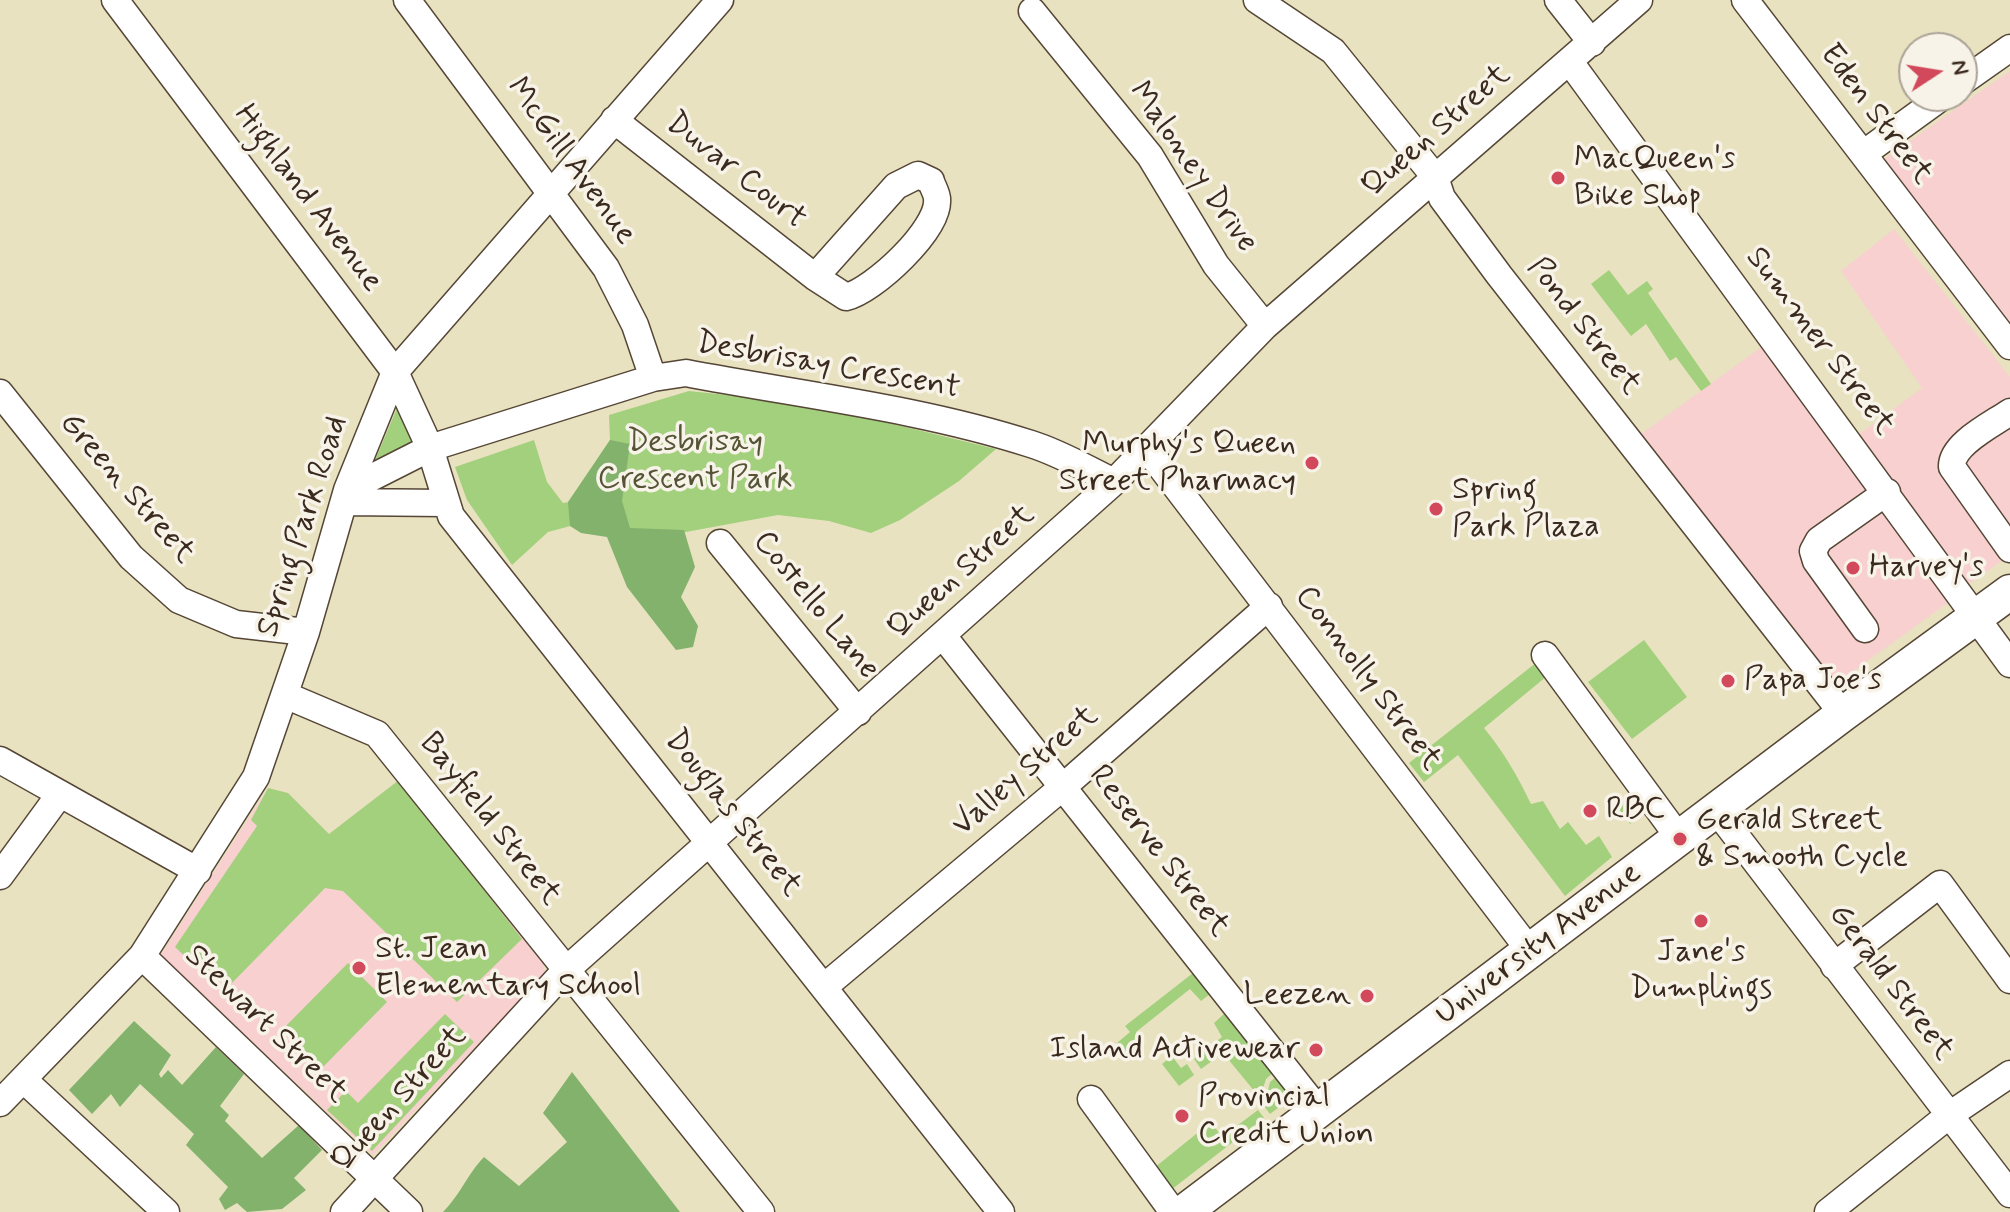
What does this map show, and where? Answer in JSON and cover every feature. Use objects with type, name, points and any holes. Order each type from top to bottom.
[{"type":"main road","name":"University Avenue","points":[[1184,1212],[1843,714],[2010,592]]},
{"type":"street","name":"Highland Avenue","points":[[115,0],[395,372],[430,448]]},
{"type":"street","name":"McGill Avenue","points":[[407,0],[550,190],[621,295],[653,378]]},
{"type":"street","name":"Spring Park Road","points":[[0,1103],[25,1081],[142,956],[256,777],[306,632],[346,496],[395,372],[550,190],[720,0]]},
{"type":"street","name":"Pond Street","points":[[1257,0],[1333,51],[1435,177],[1442,198],[1499,275],[1843,714]]},
{"type":"street","points":[[1558,0],[1592,43]]},
{"type":"street","name":"Queen Street","points":[[344,1212],[565,971],[1114,482],[1265,326],[1639,0]]},
{"type":"street","name":"Eden Street","points":[[1745,0],[2010,346]]},
{"type":"street","name":"Maloney Drive","points":[[1032,11],[1150,156],[1216,265],[1265,326]]},
{"type":"street","points":[[1978,71],[2010,48]]},
{"type":"street","name":"Summer Street","points":[[1570,62],[2010,664]]},
{"type":"street","points":[[1863,154],[1921,112]]},
{"type":"street","name":"Duvar Court","points":[[614,120],[815,277],[846,297],[859,294],[890,270],[934,215],[937,199],[931,181],[918,175],[896,186],[815,277]]},
{"type":"street","name":"Desbrisay Crescent","points":[[346,496],[430,448],[653,378],[686,373],[888,407],[1034,444],[1114,482]]},
{"type":"street","name":"Green Street","points":[[0,393],[131,557],[179,600],[236,624],[306,632]]},
{"type":"street","points":[[2010,412],[1957,450],[1952,460],[1952,467],[2010,549]]},
{"type":"street","name":"Douglas Street","points":[[430,448],[445,503],[1001,1212]]},
{"type":"street","name":"Connolly Street","points":[[1148,450],[1530,951]]},
{"type":"street","points":[[1865,629],[1816,561],[1813,551],[1819,540],[1887,492]]},
{"type":"street","points":[[346,496],[445,503]]},
{"type":"street","name":"Costello Lane","points":[[720,543],[858,712]]},
{"type":"street","name":"Valley Street","points":[[824,987],[1064,786],[1269,606]]},
{"type":"street","name":"Reserve Street","points":[[943,636],[1319,1111]]},
{"type":"street","points":[[1545,655],[1680,839]]},
{"type":"street","name":"Bayfield Street","points":[[285,695],[377,734],[761,1212]]},
{"type":"street","points":[[0,760],[198,871]]},
{"type":"street","points":[[0,876],[60,794]]},
{"type":"street","name":"Gerald Street","points":[[1717,811],[2010,1194]]},
{"type":"street","points":[[1834,966],[1940,884],[2010,980]]},
{"type":"street","name":"Stewart Street","points":[[142,956],[375,1176],[409,1212]]},
{"type":"street","points":[[1828,1212],[1948,1116],[2010,1074]]},
{"type":"street","points":[[25,1081],[166,1212]]},
{"type":"street","points":[[1091,1099],[1173,1212]]},
{"type":"shaded area","points":[[2010,71],[2010,322],[1884,159],[1951,112],[1978,112],[1978,93]]},
{"type":"shaded area","points":[[1894,229],[2010,377],[2010,555],[1969,584],[1858,435],[1922,388],[1841,271]]},
{"type":"shaded area","points":[[1767,343],[1949,602],[1833,686],[1640,435]]},
{"type":"shaded area","name":"St. Jean Elementary School","points":[[399,780],[544,963],[545,974],[373,1155],[160,956],[268,788],[288,793],[329,834]]},
{"type":"green space","points":[[1609,270],[1628,295],[1647,281],[1653,289],[1648,293],[1711,384],[1701,391],[1676,357],[1670,361],[1646,324],[1631,336],[1591,284]]},
{"type":"green space","name":"Desbrisay Crescent Park","points":[[689,391],[811,404],[996,449],[959,481],[900,520],[871,533],[829,521],[778,515],[648,539],[625,537],[615,514],[548,532],[512,565],[467,500],[455,467],[534,440],[547,482],[563,503],[593,498],[602,485],[596,461],[610,440],[609,415]]},
{"type":"green space","points":[[397,408],[413,442],[373,465]]},
{"type":"green space","points":[[610,440],[630,444],[622,501],[630,528],[684,530],[695,567],[681,597],[698,626],[693,647],[676,650],[627,587],[607,537],[581,533],[570,526],[568,502]]},
{"type":"green space","points":[[1644,640],[1687,697],[1632,739],[1588,682]]},
{"type":"green space","points":[[1537,662],[1547,676],[1484,728],[1510,765],[1531,804],[1543,801],[1560,829],[1568,822],[1586,845],[1599,836],[1612,857],[1565,896],[1458,755],[1424,782],[1409,763]]},
{"type":"green space","points":[[399,780],[522,939],[457,1002],[343,891],[325,888],[231,984],[224,978],[209,979],[175,947],[257,826],[251,820],[268,788],[288,793],[329,834]]},
{"type":"green space","points":[[1635,791],[1648,810],[1630,824],[1617,806]]},
{"type":"green space","points":[[348,963],[387,1002],[322,1068],[283,1029]]},
{"type":"green space","points":[[1193,973],[1210,994],[1201,1001],[1190,989],[1136,1032],[1143,1045],[1132,1054],[1125,1053],[1117,1043],[1130,1032],[1125,1026]]},
{"type":"green space","points":[[1225,1013],[1273,1073],[1266,1079],[1260,1098],[1223,1053],[1201,1069],[1194,1059],[1222,1037],[1214,1023]]},
{"type":"green space","points":[[445,1014],[474,1042],[372,1151],[327,1110],[346,1091],[358,1103]]},
{"type":"green space","points":[[134,1021],[171,1055],[159,1074],[161,1078],[168,1070],[182,1085],[216,1047],[244,1074],[220,1106],[229,1115],[225,1121],[262,1158],[299,1125],[322,1150],[294,1178],[306,1190],[282,1209],[247,1212],[237,1203],[225,1210],[219,1199],[228,1187],[186,1145],[194,1134],[140,1084],[120,1107],[111,1094],[92,1114],[69,1090]]},
{"type":"green space","points":[[1172,1056],[1181,1068],[1187,1064],[1194,1075],[1179,1086],[1162,1064]]},
{"type":"green space","points":[[572,1072],[680,1212],[443,1212],[484,1157],[519,1186],[567,1142],[543,1113]]},
{"type":"green space","points":[[1276,1077],[1291,1098],[1270,1114],[1264,1106],[1270,1082]]},
{"type":"green space","points":[[1258,1110],[1264,1118],[1167,1193],[1154,1168],[1211,1122],[1222,1137]]},
{"type":"place","name":"MacQueen's Bike Shop","points":[[1558,178]]},
{"type":"place","name":"Murphy's Queen Street Pharmacy","points":[[1312,463]]},
{"type":"place","name":"Spring Park Plaza","points":[[1436,509]]},
{"type":"place","name":"Harvey's","points":[[1853,568]]},
{"type":"place","name":"Papa Joe's","points":[[1728,681]]},
{"type":"place","name":"RBC","points":[[1590,811]]},
{"type":"place","name":"Gerald Street & Smooth Cycle","points":[[1680,839]]},
{"type":"place","name":"Jane's Dumplings","points":[[1701,921]]},
{"type":"place","name":"St. Jean Elementary School","points":[[359,968]]},
{"type":"place","name":"Leezen","points":[[1367,996]]},
{"type":"place","name":"Island Activewear","points":[[1316,1050]]},
{"type":"place","name":"Provincial Credit Union","points":[[1182,1116]]}]
